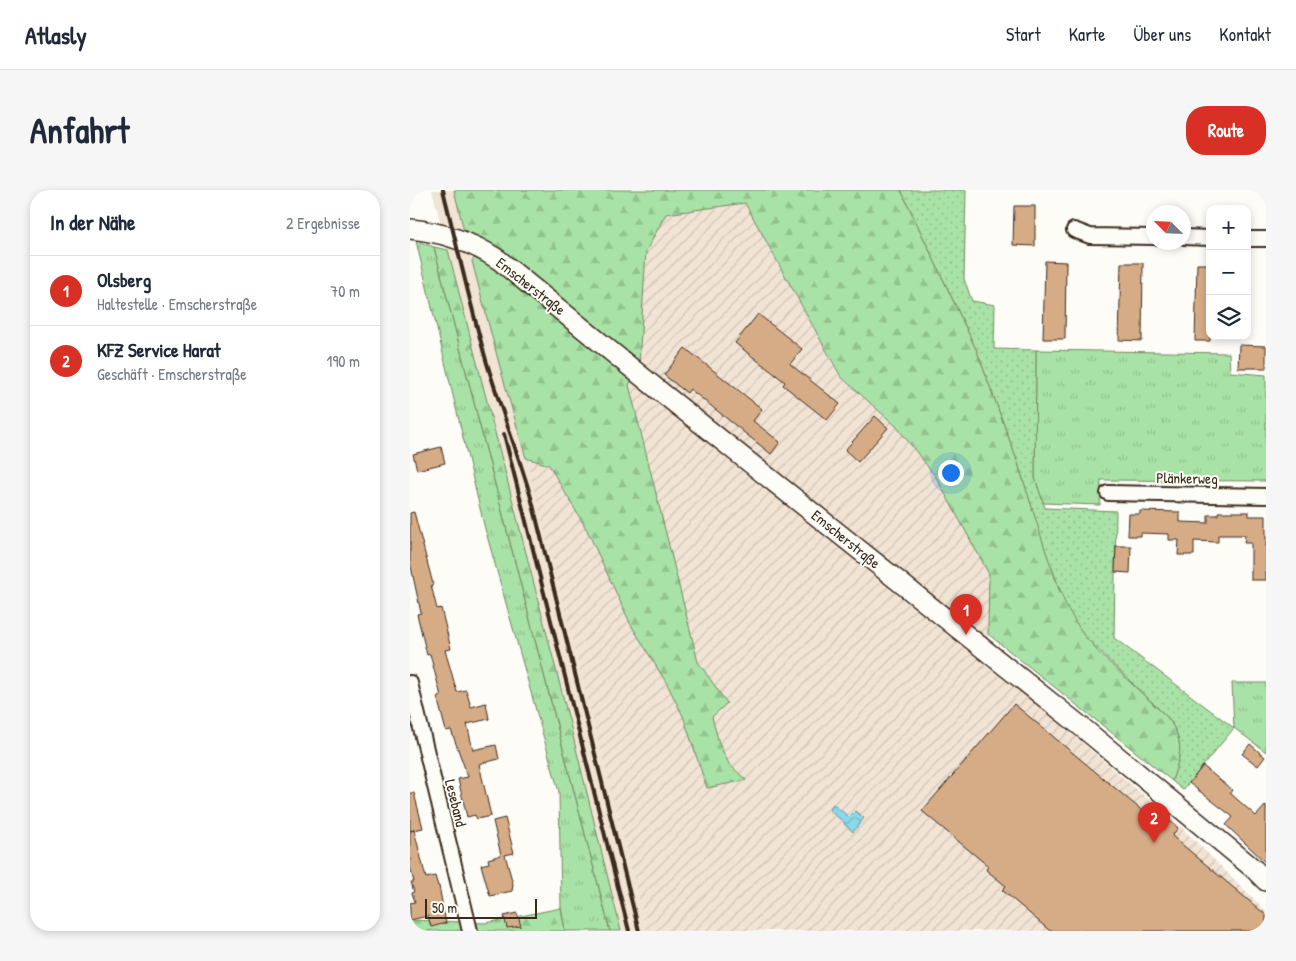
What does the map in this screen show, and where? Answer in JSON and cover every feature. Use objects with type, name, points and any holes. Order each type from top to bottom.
[{"type":"street","name":"Emscherstraße","points":[[410,229],[455,238],[499,260],[656,388],[1120,758],[1266,881]]},
{"type":"street","points":[[1074,230],[1090,236],[1146,237]]},
{"type":"street","points":[[1191,238],[1206,238]]},
{"type":"street","points":[[1251,239],[1266,239]]},
{"type":"street","name":"Plänkerweg","points":[[1108,493],[1266,496]]},
{"type":"street","name":"Leseband","points":[[410,683],[470,931]]},
{"type":"shaded area","points":[[432,190],[454,190],[501,371],[539,504],[647,931],[621,931],[569,720]]},
{"type":"shaded area","points":[[745,203],[840,377],[896,426],[936,477],[989,574],[988,634],[990,664],[1182,828],[1266,911],[1266,931],[647,931],[526,458],[549,465],[587,530],[631,625],[667,684],[683,716],[707,788],[745,779],[729,764],[719,743],[712,717],[727,702],[698,662],[629,385],[639,364],[646,251],[666,214]]},
{"type":"green space","points":[[454,190],[901,190],[977,351],[1018,463],[1059,590],[1097,651],[1168,718],[1177,734],[1180,749],[1178,764],[1172,781],[988,634],[989,574],[936,477],[896,426],[841,377],[745,203],[666,214],[646,251],[639,364],[466,239]]},
{"type":"green space","points":[[901,190],[966,190],[964,279],[972,301],[995,305],[994,349],[1036,350],[1035,478],[1045,508],[1116,511],[1114,638],[1234,728],[1183,790],[1172,781],[1178,764],[1180,749],[1177,734],[1168,718],[1085,637],[1066,606],[1046,552],[1018,463],[977,351]]},
{"type":"green space","points":[[416,241],[434,247],[610,931],[565,931],[561,908],[559,792],[484,525]]},
{"type":"green space","points":[[434,247],[448,250],[569,720],[621,931],[610,931]]},
{"type":"green space","points":[[478,252],[633,377],[629,385],[698,662],[727,703],[712,717],[719,743],[729,764],[746,780],[707,788],[683,716],[667,684],[631,625],[587,530],[549,465],[526,458],[472,261]]},
{"type":"green space","points":[[1036,350],[1229,353],[1230,372],[1266,375],[1266,481],[1101,480],[1100,505],[1043,503],[1035,478]]},
{"type":"green space","points":[[1232,683],[1266,683],[1266,752],[1234,728]]},
{"type":"green space","points":[[561,908],[565,931],[410,931],[410,920],[486,923]]},
{"type":"water","points":[[833,804],[849,817],[855,811],[864,818],[853,832],[829,810]]},
{"type":"building","points":[[1014,206],[1035,206],[1035,246],[1013,245]]},
{"type":"building","points":[[1045,261],[1066,262],[1065,339],[1043,339]]},
{"type":"building","points":[[1121,263],[1143,263],[1142,341],[1119,340]]},
{"type":"building","points":[[1197,264],[1206,264],[1206,340],[1210,341],[1195,341]]},
{"type":"building","points":[[758,314],[802,349],[790,364],[840,404],[827,420],[783,385],[785,382],[735,343]]},
{"type":"building","points":[[1239,345],[1266,346],[1266,368],[1238,368]]},
{"type":"building","points":[[685,348],[762,409],[753,421],[780,442],[771,454],[690,389],[687,393],[664,375]]},
{"type":"building","points":[[875,416],[888,428],[858,462],[845,450]]},
{"type":"building","points":[[441,447],[445,463],[417,470],[413,454]]},
{"type":"building","points":[[1140,511],[1180,512],[1180,522],[1208,523],[1208,515],[1218,515],[1218,512],[1249,512],[1249,516],[1266,516],[1266,580],[1251,580],[1251,543],[1244,543],[1245,535],[1218,535],[1218,542],[1194,541],[1194,555],[1178,555],[1179,540],[1169,540],[1169,534],[1141,533],[1141,536],[1128,536],[1129,514],[1140,514]]},
{"type":"building","points":[[414,512],[433,584],[431,585],[437,609],[441,608],[451,649],[445,650],[457,692],[466,690],[471,707],[486,703],[489,719],[467,724],[473,750],[496,745],[499,759],[479,764],[491,816],[477,819],[475,815],[467,817],[458,779],[468,777],[451,730],[446,731],[437,697],[441,696],[430,654],[427,655],[417,614],[421,613],[410,562],[410,513]]},
{"type":"building","points":[[1116,546],[1131,546],[1130,573],[1115,572]]},
{"type":"building","points":[[1014,704],[1163,828],[1170,821],[1178,828],[1172,836],[1266,915],[1264,931],[1050,931],[1002,890],[1006,886],[986,870],[988,866],[922,811]]},
{"type":"building","points":[[1250,744],[1265,757],[1258,766],[1242,754]]},
{"type":"building","points":[[1203,766],[1232,790],[1230,793],[1256,816],[1266,805],[1266,863],[1226,825],[1233,817],[1189,783]]},
{"type":"building","points":[[410,793],[414,793],[423,828],[414,830],[426,878],[435,876],[439,886],[446,923],[431,927],[428,916],[410,920],[410,903],[415,902],[411,882],[414,882],[410,867]]},
{"type":"building","points":[[505,818],[514,853],[505,855],[513,884],[512,891],[490,896],[481,865],[489,863],[488,859],[501,855],[493,821]]},
{"type":"building","points":[[517,913],[521,926],[507,928],[504,916]]},
{"type":"railway","points":[[443,190],[486,360],[532,501],[639,931]]},
{"type":"railway","points":[[504,434],[629,931]]},
{"type":"place","name":"Olsberg","points":[[966,635]]},
{"type":"place","name":"KFZ Service Harat","points":[[1154,843]]}]
